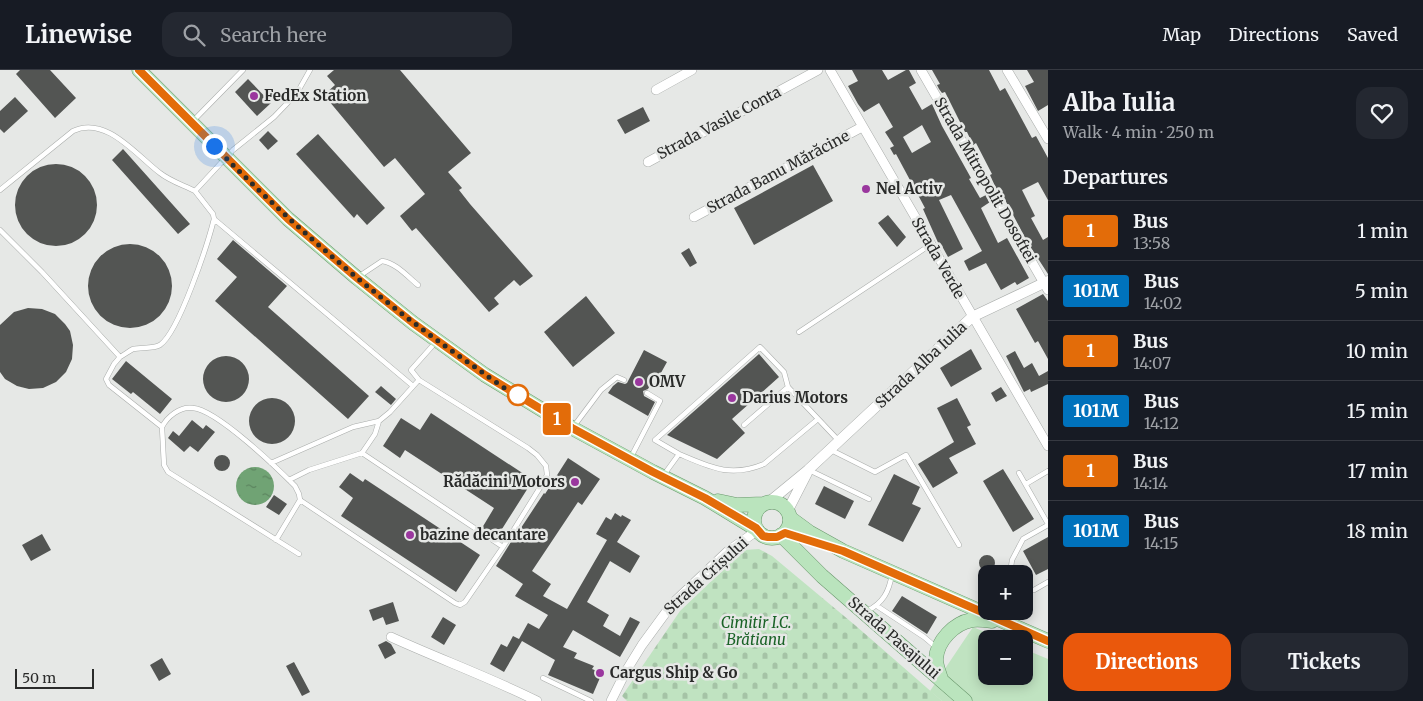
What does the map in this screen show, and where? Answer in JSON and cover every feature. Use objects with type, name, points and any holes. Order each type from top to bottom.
[{"type":"main road","points":[[139,70],[288,219],[357,278],[485,375],[572,428],[705,498],[737,505],[780,503],[809,532],[843,551],[1048,641]]},
{"type":"main road","name":"Strada Pasajului","points":[[705,498],[759,531],[870,609],[965,701]]},
{"type":"main road","points":[[766,503],[756,512],[754,518],[759,531],[773,538],[783,534],[788,528],[789,514]]},
{"type":"main road","points":[[783,534],[843,551]]},
{"type":"main road","name":"Strada Pasajului","points":[[783,534],[822,576]]},
{"type":"main road","points":[[941,679],[936,658],[938,649],[950,631],[969,620],[979,619],[1007,624]]},
{"type":"street","points":[[656,90],[692,70]]},
{"type":"street","name":"Strada Vasile Conta","points":[[648,162],[818,70]]},
{"type":"street","name":"Strada Verde","points":[[830,70],[1048,446]]},
{"type":"street","name":"Strada Mitropolit Dosoftei","points":[[921,70],[1047,284]]},
{"type":"street","points":[[1007,70],[1048,138]]},
{"type":"street","name":"Strada Banu Mărăcine","points":[[694,217],[862,127]]},
{"type":"street","name":"Strada Alba Iulia","points":[[766,503],[808,470],[972,317],[1047,284]]},
{"type":"street","name":"Strada Alba Iulia","points":[[789,514],[808,470]]},
{"type":"street","name":"Strada Crișului","points":[[611,701],[642,645],[659,619],[672,604],[728,552],[759,531]]},
{"type":"street","points":[[391,637],[437,658],[505,685],[537,701]]},
{"type":"lane","points":[[191,123],[243,70]]},
{"type":"lane","points":[[195,191],[226,158],[274,117],[297,93],[310,70]]},
{"type":"lane","points":[[0,190],[73,131],[82,126],[100,129],[116,136],[168,179],[195,191],[214,218],[414,386]]},
{"type":"lane","points":[[162,427],[110,385],[106,379],[120,357],[133,349],[159,345],[168,335],[179,316],[197,272],[214,218]]},
{"type":"lane","points":[[0,230],[42,272],[120,357]]},
{"type":"lane","points":[[799,332],[930,245]]},
{"type":"lane","points":[[357,278],[382,261],[396,266],[418,285]]},
{"type":"lane","points":[[300,500],[460,605],[473,593],[541,486],[547,475],[546,466],[533,452],[418,380],[411,370],[437,340]]},
{"type":"lane","points":[[818,419],[764,464],[732,472],[712,467],[679,454],[655,440],[760,348],[784,372],[788,387],[839,441]]},
{"type":"lane","points":[[572,428],[601,390],[617,377],[624,380]]},
{"type":"lane","points":[[271,463],[354,427],[379,421],[390,412],[418,380]]},
{"type":"lane","points":[[744,425],[788,387]]},
{"type":"lane","points":[[630,460],[660,401],[647,393]]},
{"type":"lane","points":[[276,540],[300,500],[295,486],[271,463],[208,412],[192,407],[178,411],[166,420],[162,427],[164,466],[168,472],[276,540],[299,554]]},
{"type":"lane","points":[[289,480],[309,470],[362,453],[375,434],[379,421]]},
{"type":"lane","points":[[830,449],[875,472],[906,456],[959,544]]},
{"type":"lane","points":[[362,453],[503,547]]},
{"type":"lane","points":[[662,477],[679,454]]},
{"type":"lane","points":[[808,470],[868,499]]},
{"type":"lane","points":[[1026,484],[1048,471]]},
{"type":"lane","points":[[1011,565],[1023,540],[1048,525],[1019,473]]},
{"type":"lane","points":[[892,573],[886,593],[870,609],[924,637],[938,649]]},
{"type":"lane","points":[[1033,590],[1048,582]]},
{"type":"lane","points":[[543,678],[591,701]]},
{"type":"green space","name":"Cimitir I.C. Brătianu","points":[[759,549],[772,556],[942,701],[627,701],[622,696],[680,611],[744,550]]},
{"type":"green space","points":[[973,627],[980,630],[978,630],[978,685],[1033,685],[1033,653],[1048,659],[1048,701],[942,701],[930,691]]},
{"type":"water","points":[[255,467],[269,472],[274,486],[269,500],[255,505],[241,500],[236,486],[241,472]]},
{"type":"building","points":[[20,70],[50,70],[76,98],[55,118],[16,74]]},
{"type":"building","points":[[334,70],[400,70],[471,153],[448,172],[462,188],[459,190],[470,204],[533,276],[520,286],[514,280],[494,298],[499,304],[489,312],[416,228],[412,231],[400,216],[425,194],[395,158],[384,167],[324,95],[335,85],[327,76]]},
{"type":"building","points":[[852,70],[882,70],[888,80],[909,70],[916,83],[909,87],[922,110],[932,104],[980,198],[986,195],[990,202],[981,208],[998,243],[1007,238],[1029,278],[1017,285],[1015,282],[1001,290],[986,263],[969,271],[964,261],[982,251],[951,195],[939,200],[963,249],[948,257],[942,246],[940,247],[923,209],[925,208],[896,154],[894,155],[890,148],[894,146],[885,132],[893,127],[879,103],[864,112],[848,86],[858,81]],"holes":[[[922,125],[931,142],[912,153],[903,137]]]},
{"type":"building","points":[[932,70],[989,70],[1000,91],[1005,88],[1032,138],[1036,136],[1048,158],[1048,200],[1038,182],[1022,190],[1035,216],[1031,218],[1043,240],[1048,237],[1048,274],[1028,243],[1003,196],[1001,196],[995,186],[990,175],[992,174],[976,143],[973,145],[945,92],[942,93],[939,89],[937,85],[940,84]]},
{"type":"building","points":[[1027,70],[1048,70],[1048,105],[1038,111],[1025,86],[1034,82]]},
{"type":"building","points":[[248,79],[271,103],[257,116],[235,92]]},
{"type":"building","points":[[15,97],[28,111],[4,133],[0,129],[0,111]]},
{"type":"building","points":[[643,107],[650,121],[625,134],[617,120]]},
{"type":"building","points":[[268,131],[278,141],[268,150],[259,140]]},
{"type":"building","points":[[318,134],[385,208],[367,225],[357,214],[354,218],[296,154]]},
{"type":"building","points":[[123,149],[190,224],[178,234],[112,160]]},
{"type":"building","points":[[48,164],[64,164],[79,171],[90,182],[97,197],[94,221],[85,234],[64,246],[48,246],[33,239],[22,228],[15,213],[15,197],[22,182],[33,171]]},
{"type":"building","points":[[813,165],[833,201],[754,245],[734,208]]},
{"type":"building","points":[[888,215],[906,237],[897,247],[878,223]]},
{"type":"building","points":[[233,240],[287,286],[268,307],[369,396],[348,419],[215,301],[237,277],[217,259]]},
{"type":"building","points":[[130,244],[146,247],[165,263],[169,270],[172,286],[169,302],[153,321],[146,325],[130,328],[114,325],[95,309],[91,302],[88,286],[91,270],[107,251],[114,247]]},
{"type":"building","points":[[689,248],[697,263],[690,267],[681,253]]},
{"type":"building","points":[[1043,294],[1048,301],[1048,359],[1038,341],[1035,343],[1016,309]]},
{"type":"building","points":[[586,296],[615,333],[573,367],[544,332]]},
{"type":"building","points":[[28,308],[42,309],[55,314],[70,331],[73,345],[72,359],[66,372],[56,382],[43,388],[29,389],[17,386],[5,379],[0,372],[0,325],[14,312]]},
{"type":"building","points":[[971,349],[982,369],[951,387],[940,368]]},
{"type":"building","name":"OMV","points":[[644,350],[667,362],[657,380],[654,378],[648,389],[643,391],[644,396],[655,402],[648,416],[608,393],[618,382],[627,383]]},
{"type":"building","points":[[1015,351],[1024,368],[1032,363],[1039,376],[1048,371],[1048,384],[1031,392],[1030,389],[1024,392],[1006,356]]},
{"type":"building","name":"Darius Motors","points":[[759,354],[779,377],[732,419],[745,433],[717,459],[667,435]]},
{"type":"building","points":[[231,356],[243,362],[248,370],[248,388],[243,396],[235,401],[221,402],[209,396],[204,388],[203,374],[209,362],[217,357]]},
{"type":"building","points":[[126,361],[172,399],[160,414],[133,392],[131,394],[112,379]]},
{"type":"building","points":[[381,386],[396,399],[391,405],[375,392]]},
{"type":"building","points":[[1001,387],[1007,396],[996,402],[991,393]]},
{"type":"building","points":[[267,398],[277,398],[291,408],[295,421],[291,434],[285,440],[277,444],[267,444],[253,434],[249,426],[249,416],[259,402]]},
{"type":"building","points":[[957,398],[971,425],[967,427],[976,444],[949,458],[958,473],[933,488],[918,464],[954,442],[937,408]]},
{"type":"building","points":[[431,413],[533,480],[502,529],[507,532],[503,540],[482,528],[494,508],[405,450],[400,458],[383,446],[401,418],[420,430]]},
{"type":"building","points":[[192,420],[203,429],[206,425],[215,432],[198,452],[190,446],[184,452],[168,438],[173,431],[179,436]]},
{"type":"building","points":[[222,455],[228,457],[230,463],[228,469],[222,471],[216,469],[214,463],[216,457]]},
{"type":"building","points":[[568,458],[600,479],[582,505],[578,502],[532,571],[551,584],[543,596],[567,609],[607,540],[596,534],[606,517],[611,520],[615,513],[631,520],[617,542],[640,556],[630,573],[610,561],[587,602],[609,615],[603,626],[620,636],[630,617],[640,622],[620,657],[573,630],[563,647],[577,653],[574,658],[594,666],[592,669],[602,673],[593,694],[548,675],[555,660],[522,641],[504,672],[490,664],[501,644],[507,647],[513,636],[519,639],[528,623],[539,629],[548,615],[515,596],[523,584],[496,566]]},
{"type":"building","points":[[1003,469],[1034,519],[1013,532],[983,481]]},
{"type":"building","name":"bazine decantare","points":[[350,473],[363,482],[365,479],[480,555],[456,592],[341,516],[353,498],[339,487]]},
{"type":"building","points":[[894,474],[920,487],[912,504],[921,508],[903,542],[868,525]]},
{"type":"building","points":[[824,486],[854,501],[845,519],[815,504]]},
{"type":"building","points":[[274,495],[287,504],[279,515],[266,507]]},
{"type":"building","points":[[42,534],[51,550],[31,561],[22,545]]},
{"type":"building","points":[[1048,537],[1048,569],[1036,575],[1033,565],[1031,565],[1023,551]]},
{"type":"building","points":[[987,555],[994,560],[994,565],[980,565],[979,563]]},
{"type":"building","points":[[902,596],[937,617],[927,634],[892,611]]},
{"type":"building","points":[[393,602],[399,621],[386,625],[383,617],[373,621],[369,610]]},
{"type":"building","points":[[443,617],[456,625],[444,645],[431,637]]},
{"type":"building","points":[[386,641],[391,644],[396,653],[385,659],[378,645]]},
{"type":"building","points":[[162,658],[171,674],[159,681],[150,665]]},
{"type":"building","points":[[294,662],[310,692],[302,696],[286,666]]},
{"type":"bus line","name":"1","points":[[139,70],[288,219],[413,323],[485,375],[518,396],[606,448],[705,498],[756,528],[763,536],[773,538],[785,533],[843,551],[1048,641]]},
{"type":"place","name":"FedEx Station","points":[[254,96]]},
{"type":"place","name":"Nel Activ","points":[[866,189]]},
{"type":"place","name":"OMV","points":[[639,382]]},
{"type":"place","name":"Darius Motors","points":[[732,398]]},
{"type":"place","name":"Rădăcini Motors","points":[[575,482]]},
{"type":"place","name":"bazine decantare","points":[[410,535]]},
{"type":"place","name":"Cargus Ship & Go","points":[[600,673]]},
{"type":"route","points":[[214,146],[288,219],[380,297],[485,375],[518,395]]}]
